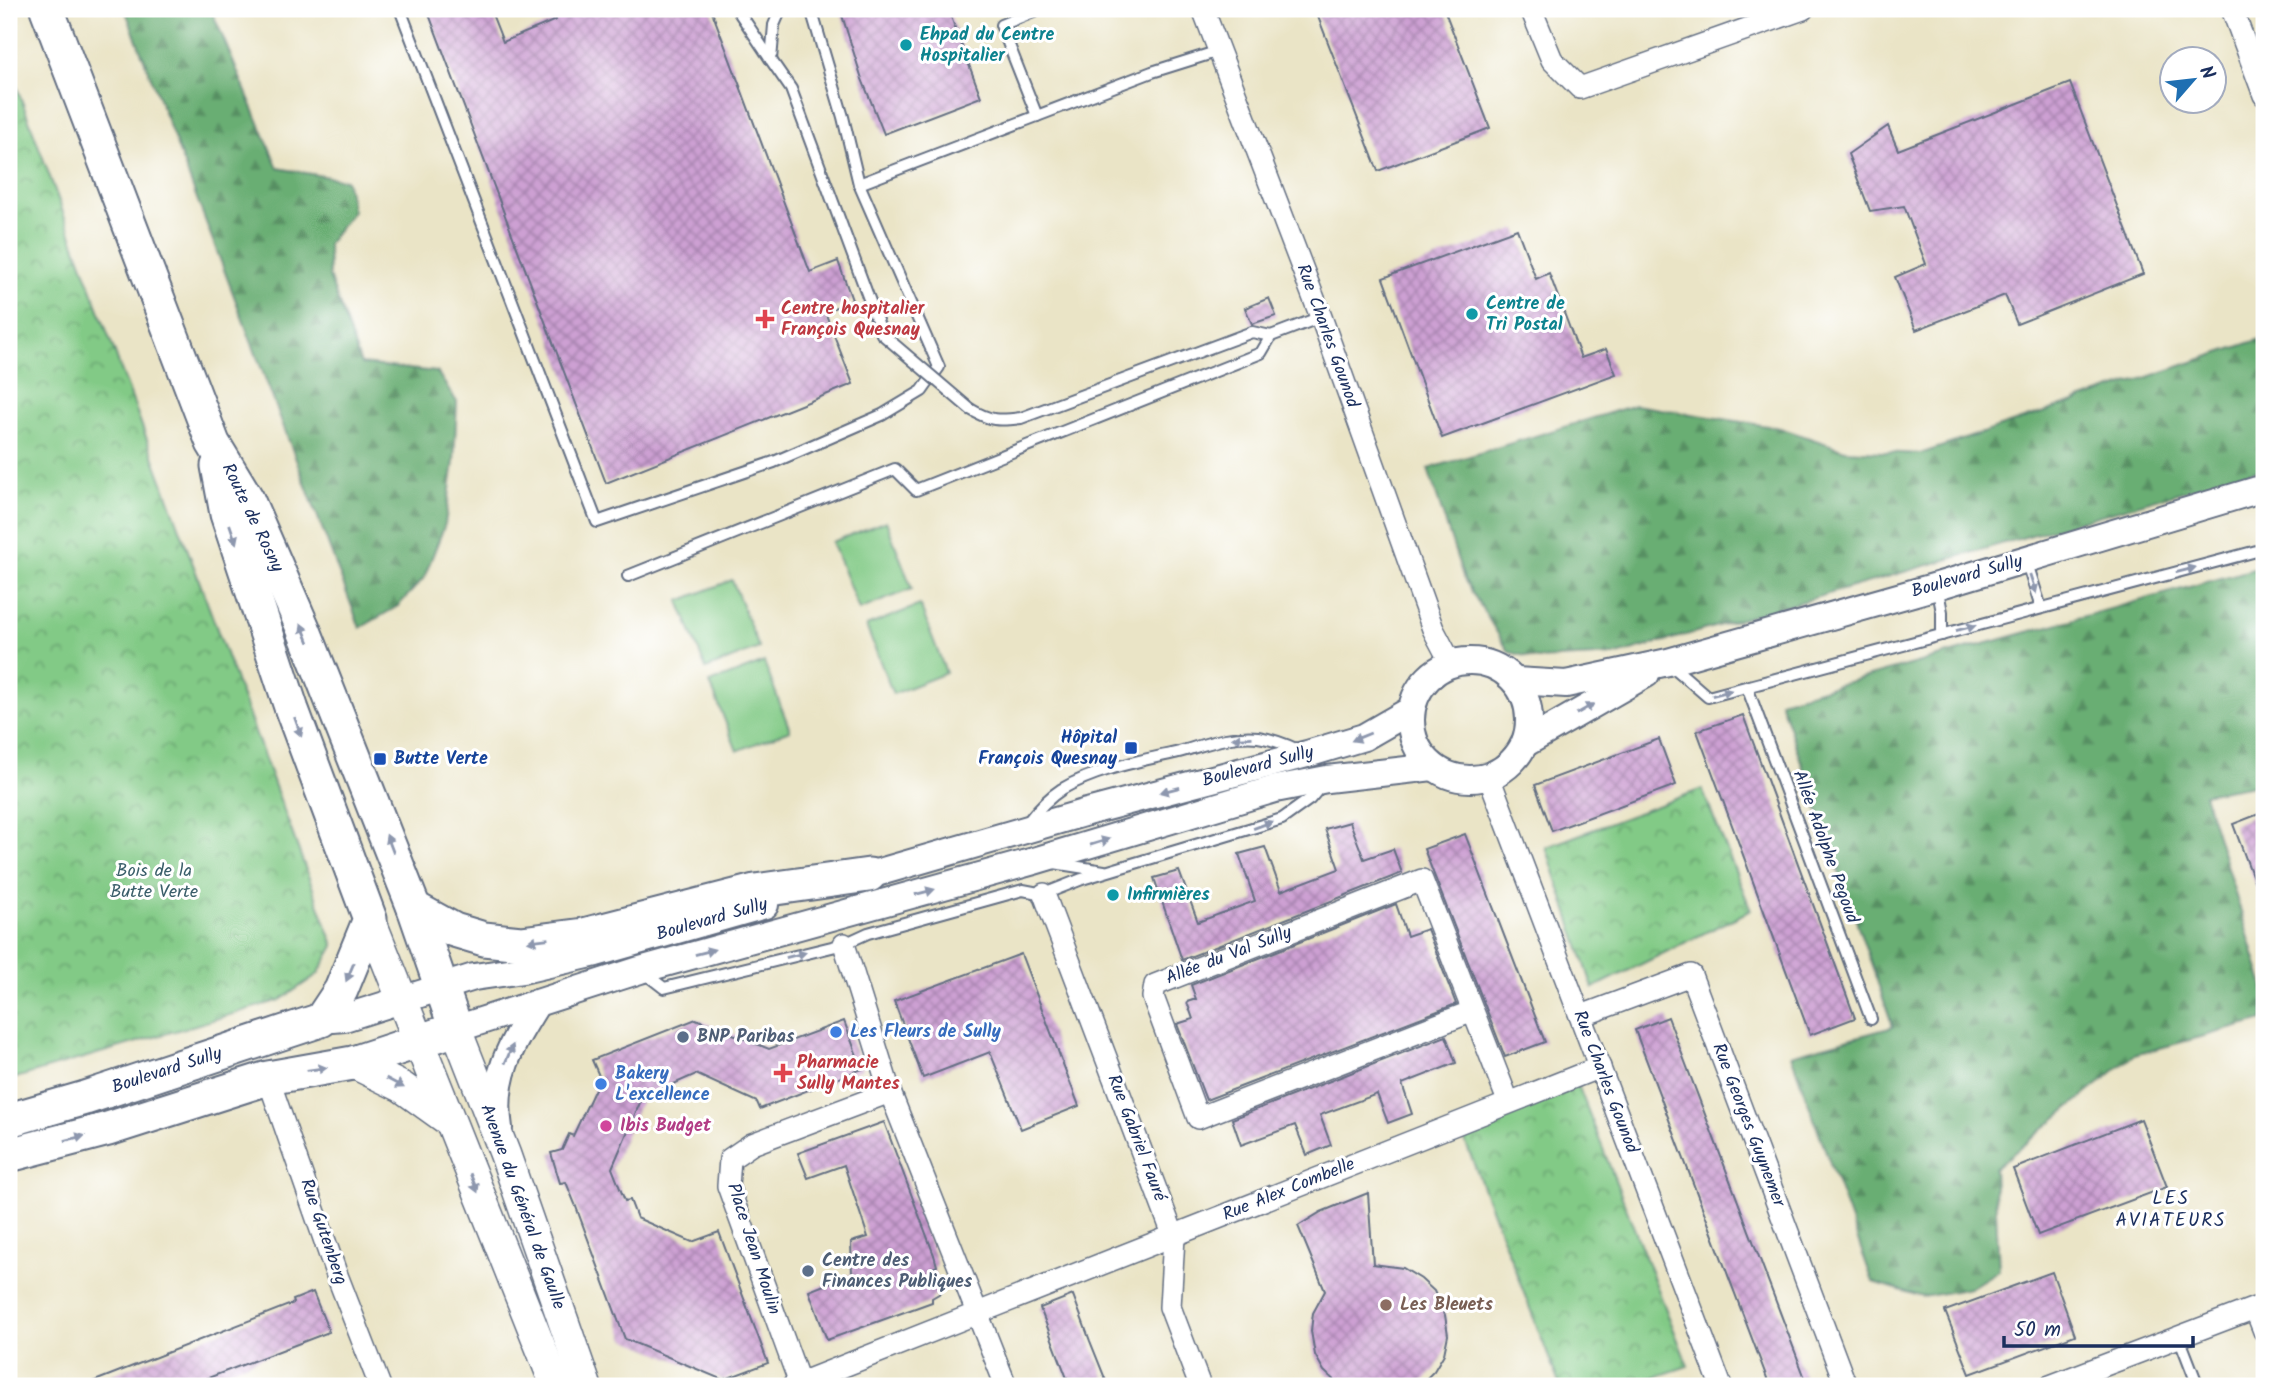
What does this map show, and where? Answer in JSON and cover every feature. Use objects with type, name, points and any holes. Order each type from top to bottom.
[{"type":"main road","points":[[47,9],[213,443]]},
{"type":"main road","name":"Route de Rosny","points":[[213,443],[247,499],[284,581],[363,774],[457,1029]]},
{"type":"main road","name":"Route de Rosny","points":[[213,443],[227,514],[292,710],[418,1041]]},
{"type":"main road","points":[[414,908],[454,930],[484,939],[521,943],[584,935],[755,891],[869,875]]},
{"type":"main road","points":[[321,1020],[341,990],[370,919]]},
{"type":"main road","name":"Boulevard Sully","points":[[9,1120],[85,1098],[321,1020]]},
{"type":"main road","name":"Boulevard Sully","points":[[9,1155],[108,1129],[268,1078],[353,1063],[457,1029]]},
{"type":"main road","name":"Avenue du Général de Gaulle","points":[[457,1029],[501,1144],[586,1386]]},
{"type":"main road","name":"Avenue du Général de Gaulle","points":[[418,1041],[556,1386]]},
{"type":"main road","points":[[353,1063],[402,1087],[449,1120]]},
{"type":"street","name":"Rue Charles Gounod","points":[[1203,9],[1321,317],[1433,629],[1451,663]]},
{"type":"street","points":[[1531,9],[1552,60],[1580,88],[1803,9]]},
{"type":"street","points":[[2232,9],[2264,95]]},
{"type":"street","name":"Boulevard Sully","points":[[1668,662],[1937,586],[2264,488]]},
{"type":"street","points":[[1469,660],[1502,670],[1516,681],[1530,710],[1530,727],[1526,743],[1517,758],[1504,769],[1489,777],[1470,780],[1450,777],[1433,767],[1422,755],[1411,726],[1412,710],[1416,695],[1425,681],[1437,670],[1451,663],[1469,660]]},
{"type":"street","points":[[1516,681],[1566,684],[1668,662]]},
{"type":"street","points":[[1526,743],[1668,662]]},
{"type":"street","name":"Boulevard Sully","points":[[321,1020],[344,1018],[474,977],[523,970],[596,953],[1020,831],[1307,754],[1364,737],[1412,710]]},
{"type":"street","name":"Boulevard Sully","points":[[457,1029],[640,970],[1034,862],[1275,789],[1327,779],[1433,767]]},
{"type":"street","name":"Rue Charles Gounod","points":[[1489,777],[1721,1386]]},
{"type":"street","name":"Allée du Val Sully","points":[[1473,1011],[1198,1118],[1153,997],[1155,985],[1422,880],[1473,1011],[1508,1101]]},
{"type":"street","name":"Rue Gabriel Fauré","points":[[1044,894],[1174,1237],[1170,1307],[1199,1386]]},
{"type":"street","points":[[844,944],[890,1092],[1006,1386]]},
{"type":"street","name":"Rue Georges Guynemer","points":[[1580,1016],[1691,975],[1846,1386]]},
{"type":"street","points":[[501,1144],[495,1103],[498,1088],[515,1039],[537,1003]]},
{"type":"street","name":"Rue Alex Combelle","points":[[978,1314],[1508,1101],[1600,1067]]},
{"type":"street","name":"Rue Gutenberg","points":[[268,1078],[374,1384]]},
{"type":"street","name":"Place Jean Moulin","points":[[890,1092],[752,1144],[730,1159],[728,1186],[796,1385],[978,1314]]},
{"type":"street","points":[[2050,1386],[2255,1308],[2264,1331]]},
{"type":"lane","points":[[400,9],[597,522],[774,463],[882,415],[922,391],[939,367],[859,184],[843,117],[811,9]]},
{"type":"lane","points":[[737,9],[791,89],[882,334],[970,409],[986,418],[1001,421],[1021,418],[1252,332],[1271,336],[1321,317]]},
{"type":"lane","points":[[771,60],[774,25],[782,9]]},
{"type":"lane","points":[[1037,116],[1001,25],[1041,9]]},
{"type":"lane","points":[[859,184],[1152,72],[1219,51]]},
{"type":"lane","points":[[628,576],[895,468],[916,490],[1261,353],[1271,336]]},
{"type":"lane","points":[[1668,662],[1708,697],[2264,549]]},
{"type":"lane","points":[[2026,560],[2041,608]]},
{"type":"lane","points":[[1937,586],[1942,612],[1942,635]]},
{"type":"lane","name":"Allée Adolphe Pegoud","points":[[1747,687],[1871,1019]]},
{"type":"lane","points":[[1020,831],[1049,798],[1061,790],[1082,779],[1144,761],[1230,738],[1255,737],[1279,741],[1307,754]]},
{"type":"lane","name":"Boulevard Sully","points":[[640,970],[664,988],[844,944],[868,933],[1023,890],[1044,894],[1282,818],[1310,799],[1327,779]]},
{"type":"lane","points":[[1034,862],[1107,872]]},
{"type":"lane","points":[[2179,1337],[2197,1386]]},
{"type":"green space","points":[[125,9],[211,9],[278,168],[346,180],[353,211],[328,244],[329,276],[361,364],[437,372],[457,402],[454,462],[445,524],[424,578],[398,606],[360,628]]},
{"type":"green space","name":"Bois de la Butte Verte","points":[[9,66],[334,946],[318,974],[280,1000],[9,1080]]},
{"type":"green space","points":[[2264,338],[2264,468],[1617,655],[1537,659],[1509,652],[1464,579],[1428,469],[1635,405],[1780,428],[1845,450],[1920,454]]},
{"type":"green space","points":[[886,521],[912,589],[859,610],[832,542]]},
{"type":"green space","points":[[2264,566],[2264,783],[2204,794],[2264,986],[2264,1020],[2134,1055],[1994,1169],[1999,1270],[1970,1288],[1923,1297],[1873,1282],[1791,1055],[1893,1027],[1780,701]]},
{"type":"green space","points":[[732,580],[759,648],[706,669],[679,601]]},
{"type":"green space","points":[[920,605],[946,673],[893,694],[866,626]]},
{"type":"green space","points":[[764,662],[790,730],[737,751],[710,683]]},
{"type":"green space","points":[[1702,789],[1751,910],[1593,988],[1546,847]]},
{"type":"green space","points":[[1578,1085],[1688,1366],[1628,1386],[1560,1386],[1462,1133]]},
{"type":"building","points":[[427,9],[490,9],[503,42],[556,20],[552,9],[711,9],[810,272],[838,261],[852,300],[825,312],[853,384],[606,483]]},
{"type":"building","name":"Ehpad du Centre Hospitalier","points":[[840,9],[948,9],[981,97],[884,134],[862,79]]},
{"type":"building","points":[[1315,9],[1444,9],[1490,128],[1378,171]]},
{"type":"building","points":[[2070,83],[2143,274],[2017,324],[2005,295],[1916,330],[1895,277],[1926,264],[1904,206],[1870,211],[1848,154],[1888,126],[1898,150]]},
{"type":"building","name":"Centre de Tri Postal","points":[[1517,229],[1536,279],[1549,273],[1581,358],[1606,349],[1616,374],[1442,438],[1383,278]]},
{"type":"building","points":[[1269,298],[1276,316],[1252,324],[1245,308]]},
{"type":"building","points":[[1743,715],[1855,1018],[1810,1035],[1697,731]]},
{"type":"building","points":[[1659,739],[1676,785],[1552,831],[1535,785]]},
{"type":"building","points":[[2264,812],[2264,902],[2262,902],[2233,824]]},
{"type":"building","points":[[1350,822],[1364,859],[1393,849],[1402,873],[1182,960],[1154,878],[1179,871],[1198,922],[1255,901],[1239,854],[1265,847],[1281,891],[1339,869],[1325,829]]},
{"type":"building","points":[[1465,834],[1545,1042],[1505,1057],[1424,849]]},
{"type":"building","points":[[1396,904],[1407,936],[1427,929],[1456,1004],[1206,1100],[1177,1024],[1193,1019],[1187,1002],[1196,999],[1191,985]]},
{"type":"building","points":[[1021,954],[1079,1106],[1021,1129],[990,1052],[923,1078],[894,1001]]},
{"type":"building","points":[[1668,1017],[1808,1386],[1770,1386],[1635,1030]]},
{"type":"building","points":[[696,1019],[769,1049],[844,1021],[862,1069],[760,1109],[757,1102],[696,1074],[642,1098],[612,1168],[625,1201],[630,1200],[637,1218],[692,1242],[719,1232],[768,1363],[723,1380],[625,1339],[575,1204],[566,1182],[560,1183],[551,1153],[562,1150],[569,1134],[573,1136],[600,1078],[592,1060]]},
{"type":"building","points":[[1446,1036],[1456,1063],[1402,1084],[1412,1114],[1388,1123],[1377,1094],[1320,1115],[1331,1145],[1307,1155],[1295,1125],[1241,1145],[1232,1119]]},
{"type":"building","points":[[2141,1119],[2167,1187],[2038,1235],[2013,1169]]},
{"type":"building","points":[[884,1122],[934,1255],[937,1266],[933,1268],[942,1292],[932,1298],[932,1302],[827,1340],[809,1291],[852,1274],[851,1242],[868,1237],[844,1165],[808,1178],[798,1153]]},
{"type":"building","points":[[1368,1193],[1373,1264],[1403,1268],[1421,1279],[1434,1291],[1445,1315],[1448,1335],[1444,1354],[1434,1371],[1419,1386],[1340,1386],[1324,1371],[1315,1355],[1311,1331],[1313,1313],[1325,1291],[1298,1226],[1321,1212]]},
{"type":"building","points":[[2052,1272],[2075,1335],[1970,1374],[1945,1311]]},
{"type":"building","points":[[313,1292],[329,1332],[187,1386],[82,1386],[294,1303],[293,1300]]},
{"type":"building","points":[[1073,1295],[1108,1386],[1070,1386],[1040,1308]]},
{"type":"place","name":"Ehpad du Centre Hospitalier","points":[[906,45]]},
{"type":"place","name":"Centre de Tri Postal","points":[[1472,314]]},
{"type":"place","name":"Centre hospitalier François Quesnay","points":[[765,319]]},
{"type":"place","name":"Hôpital François Quesnay","points":[[1131,748]]},
{"type":"place","name":"Butte Verte","points":[[380,759]]},
{"type":"place","name":"Infirmières","points":[[1113,895]]},
{"type":"place","name":"Les Fleurs de Sully","points":[[836,1032]]},
{"type":"place","name":"BNP Paribas","points":[[683,1037]]},
{"type":"place","name":"Pharmacie Sully Mantes","points":[[783,1073]]},
{"type":"place","name":"Bakery L'excellence","points":[[601,1084]]},
{"type":"place","name":"Ibis Budget","points":[[606,1126]]},
{"type":"place","name":"Centre des Finances Publiques","points":[[808,1271]]},
{"type":"place","name":"Les Bleuets","points":[[1386,1305]]},
{"type":"district","name":"LES AVIATEURS","points":[[2171,1210]]}]
